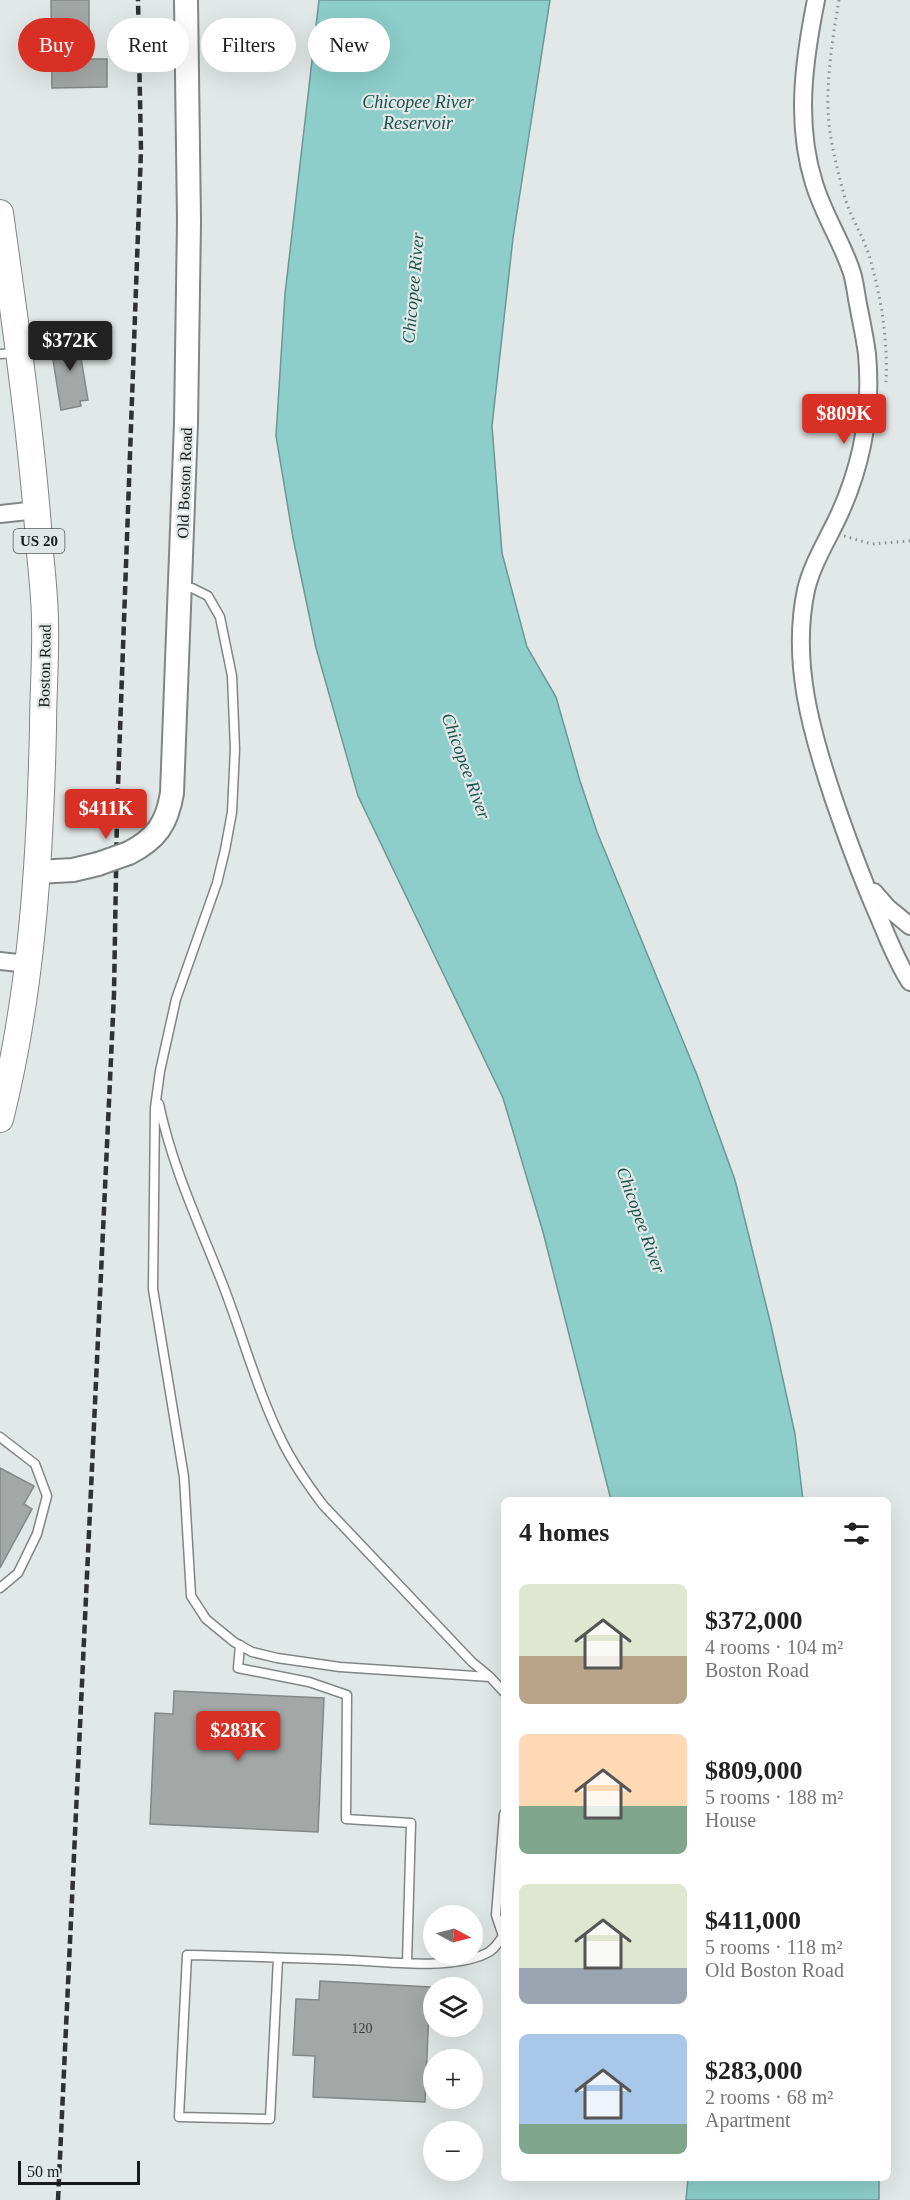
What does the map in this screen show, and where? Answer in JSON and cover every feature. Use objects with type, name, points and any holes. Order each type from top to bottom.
[{"type":"main road","name":"Boston Road","points":[[0,213],[12,288],[9,354],[33,461],[45,622],[42,774],[37,872],[15,1054],[0,1119]]},
{"type":"street","name":"Old Boston Road","points":[[37,872],[73,870],[129,853],[156,833],[167,818],[170,807],[181,588],[189,221],[186,0]]},
{"type":"street","points":[[816,0],[804,63],[802,106],[807,152],[814,184],[852,273],[867,365],[868,406],[864,438],[855,475],[806,589],[801,637],[804,683],[808,716],[820,761],[862,878],[894,952],[910,982]]},
{"type":"street","points":[[0,514],[37,510]]},
{"type":"street","points":[[862,878],[888,908],[910,926]]},
{"type":"street","points":[[0,961],[27,964]]},
{"type":"lane","points":[[181,588],[192,588],[208,596],[220,616],[232,676],[234,780],[225,850],[217,883],[176,999],[157,1095],[153,1289],[184,1477],[191,1596],[206,1619],[252,1652],[307,1664],[490,1677]]},
{"type":"lane","points":[[157,1095],[164,1133],[227,1296],[268,1412],[283,1445],[302,1476],[331,1514],[472,1662],[501,1689]]},
{"type":"lane","points":[[0,1437],[35,1464],[47,1496],[38,1534],[18,1574],[0,1588]]},
{"type":"lane","points":[[240,1645],[238,1668],[309,1682],[347,1695],[346,1819],[411,1823],[407,1963]]},
{"type":"lane","points":[[501,1852],[496,1915],[501,1928]]},
{"type":"lane","points":[[278,1958],[270,2119],[179,2117],[187,1955],[278,1958],[407,1963],[453,1962],[484,1955],[495,1949],[501,1940]]},
{"type":"path","points":[[831,531],[872,544],[910,541]]},
{"type":"water","points":[[319,0],[550,0],[513,238],[492,426],[502,553],[527,647],[556,697],[597,832],[697,1075],[735,1180],[795,1434],[803,1497],[610,1497],[543,1232],[503,1098],[358,796],[316,648],[293,538],[276,436],[285,294],[311,72],[390,72],[390,18],[317,18]]},
{"type":"water","points":[[688,2181],[879,2181],[879,2200],[686,2200]]},
{"type":"building","points":[[51,0],[89,0],[89,18],[51,18]]},
{"type":"building","points":[[95,59],[107,59],[107,87],[52,88],[52,72],[95,72]]},
{"type":"building","points":[[77,334],[88,400],[80,401],[81,406],[61,410],[53,360],[57,359],[54,338]]},
{"type":"building","points":[[0,1468],[34,1486],[24,1504],[32,1509],[0,1568]]},
{"type":"building","points":[[174,1691],[324,1698],[318,1832],[150,1824],[155,1713],[173,1714]]},
{"type":"building","points":[[320,1981],[423,1987],[423,2037],[428,2037],[427,2049],[423,2049],[423,2102],[313,2097],[315,2056],[293,2055],[296,1999],[319,2000]]},
{"type":"railway","points":[[58,2200],[114,994],[117,814],[141,150],[138,0]]},
{"type":"water label","name":"Chicopee River Reservoir","points":[[418,112]]},
{"type":"water label","name":"Chicopee River","points":[[413,288]]},
{"type":"water label","name":"Chicopee River","points":[[466,766]]},
{"type":"water label","name":"Chicopee River","points":[[641,1220]]}]
